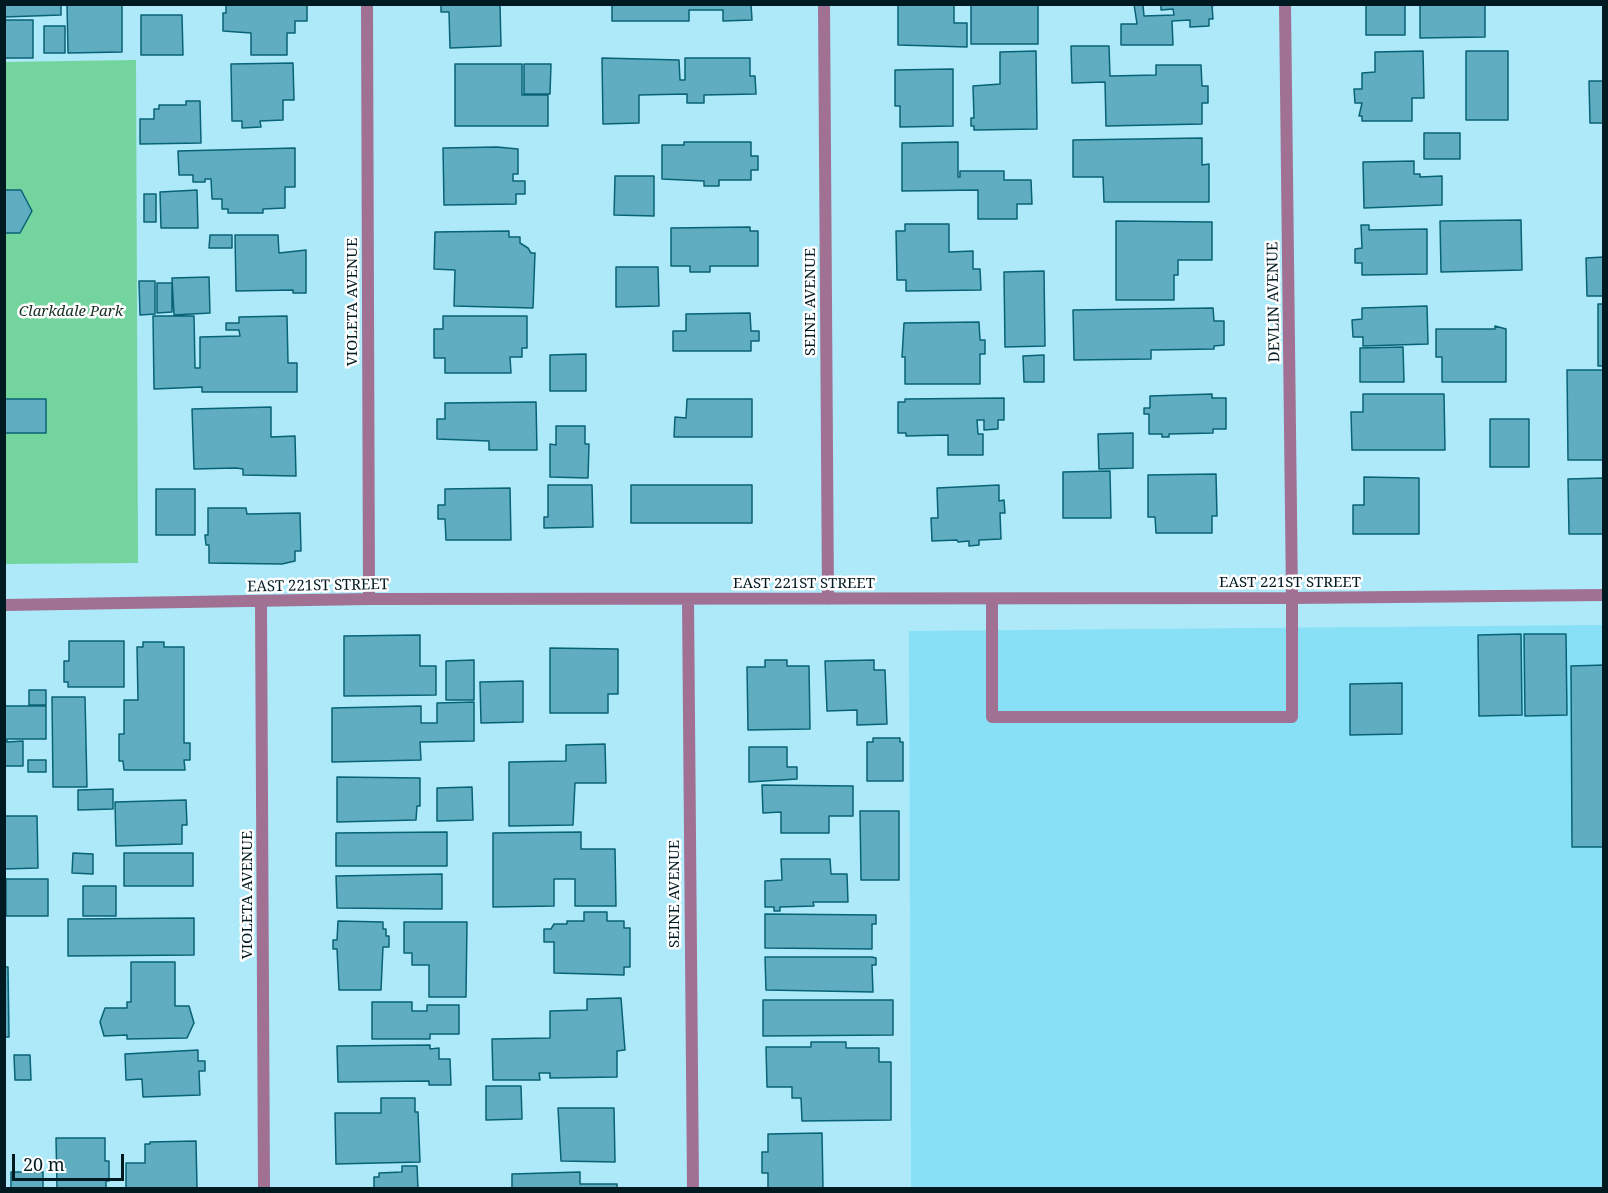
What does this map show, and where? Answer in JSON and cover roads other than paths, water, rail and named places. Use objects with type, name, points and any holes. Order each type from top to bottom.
[{"type":"street","name":"VIOLETA AVENUE","points":[[367,4],[369,599]]},
{"type":"street","name":"SEINE AVENUE","points":[[824,4],[828,599]]},
{"type":"street","name":"DEVLIN AVENUE","points":[[992,599],[992,717],[1292,717],[1285,4]]},
{"type":"street","name":"EAST 221ST STREET","points":[[4,605],[369,599],[687,600],[1604,595]]},
{"type":"street","name":"SEINE AVENUE","points":[[687,600],[693,1188]]},
{"type":"street","name":"VIOLETA AVENUE","points":[[261,602],[264,1188]]},
{"type":"park label","name":"Clarkdale Park","points":[[71,312]]}]
